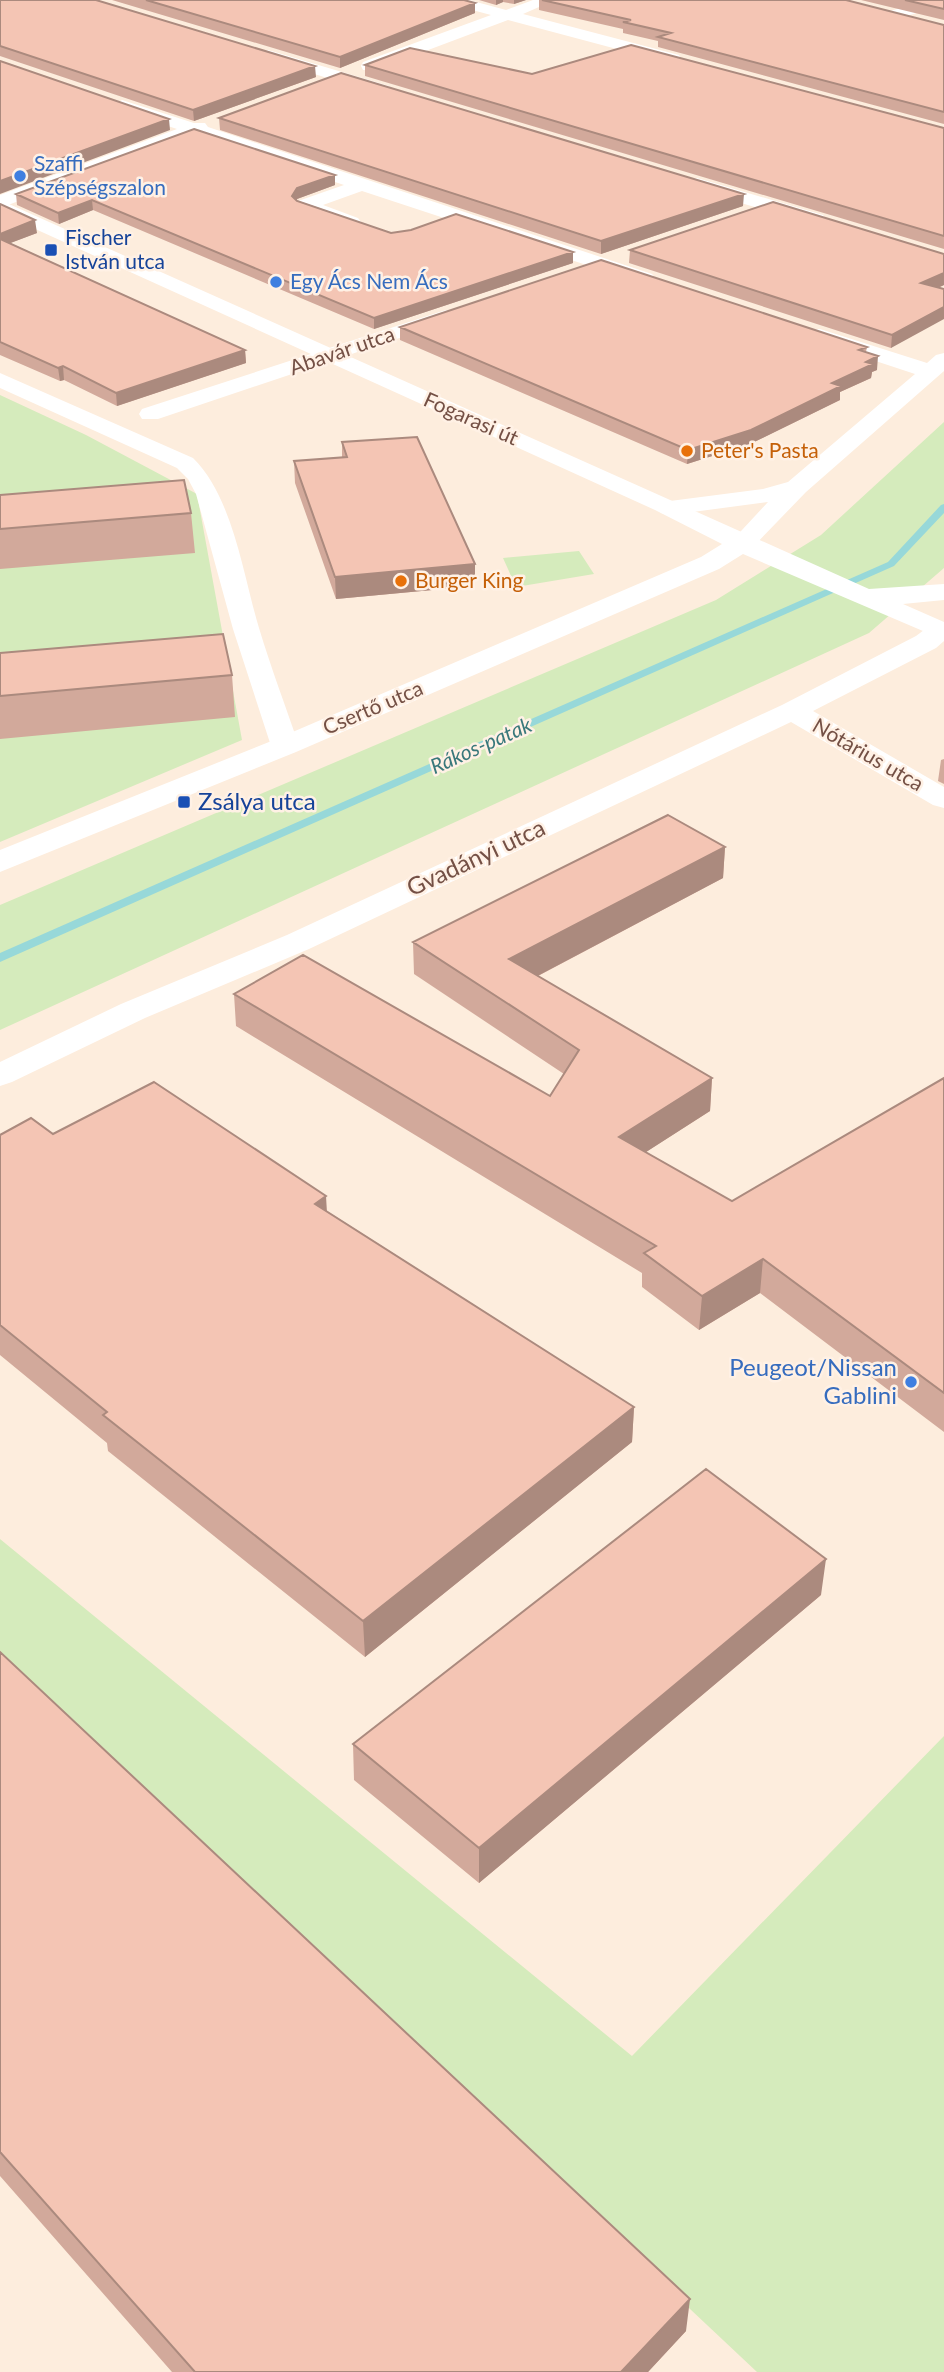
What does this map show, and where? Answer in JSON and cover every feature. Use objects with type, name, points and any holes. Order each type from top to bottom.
[{"type":"main road","name":"Fogarasi út","points":[[0,204],[329,356],[670,508],[741,544],[943,630]]},
{"type":"main road","name":"Csertő utca","points":[[0,862],[285,746],[710,563],[741,544]]},
{"type":"main road","points":[[858,595],[918,596],[944,592]]},
{"type":"street","points":[[451,0],[690,64]]},
{"type":"street","points":[[315,86],[547,0]]},
{"type":"street","points":[[918,22],[886,14],[943,0]]},
{"type":"street","points":[[246,49],[405,97]]},
{"type":"street","points":[[102,98],[662,283]]},
{"type":"street","points":[[0,204],[216,120]]},
{"type":"street","points":[[680,179],[838,226]]},
{"type":"street","points":[[363,184],[305,205],[373,229]]},
{"type":"street","points":[[732,219],[772,206]]},
{"type":"street","points":[[424,227],[456,216]]},
{"type":"street","points":[[575,272],[627,254]]},
{"type":"street","name":"Abavár utca","points":[[150,414],[471,307]]},
{"type":"street","points":[[795,327],[938,366]]},
{"type":"street","points":[[741,544],[797,487],[938,366]]},
{"type":"street","points":[[0,380],[185,463],[198,476],[208,494],[246,629],[285,746]]},
{"type":"street","points":[[670,508],[765,496],[797,487]]},
{"type":"street","name":"Gvadányi utca","points":[[0,1075],[133,1011],[298,942],[792,711],[926,642],[943,630]]},
{"type":"street","name":"Nótárius utca","points":[[792,711],[944,799]]},
{"type":"green space","points":[[0,395],[86,435],[197,494],[242,740],[0,842]]},
{"type":"green space","points":[[944,422],[944,568],[869,633],[0,1030],[0,905],[716,600],[821,535]]},
{"type":"green space","points":[[579,551],[594,574],[516,587],[503,558]]},
{"type":"green space","points":[[0,1539],[632,2056],[944,1736],[944,2372],[757,2372],[0,1660]]},
{"type":"building","points":[[0,0],[96,0],[315,66],[193,110],[0,46]]},
{"type":"building","points":[[146,0],[464,0],[475,3],[340,57]]},
{"type":"building","points":[[542,0],[846,0],[944,25],[944,112],[658,37],[671,33],[623,22],[631,20]]},
{"type":"building","points":[[905,0],[944,0],[944,9]]},
{"type":"building","points":[[631,45],[944,128],[944,236],[365,65],[410,48],[532,74]]},
{"type":"building","points":[[0,61],[169,119],[0,181]]},
{"type":"building","points":[[341,73],[744,194],[601,241],[219,118]]},
{"type":"building","points":[[194,129],[335,175],[297,188],[292,196],[297,201],[391,233],[411,230],[456,214],[573,252],[374,318],[92,200],[58,213],[16,194]]},
{"type":"building","points":[[773,202],[944,254],[944,273],[921,283],[944,289],[944,307],[892,335],[630,250]]},
{"type":"building","points":[[0,204],[35,220],[0,234]]},
{"type":"building","points":[[0,239],[245,350],[116,393],[63,366],[58,368],[0,342]]},
{"type":"building","points":[[601,260],[867,347],[859,350],[878,356],[866,362],[873,364],[832,383],[841,386],[751,430],[688,450],[400,327]]},
{"type":"building","points":[[417,437],[475,564],[335,577],[294,461],[347,457],[342,442]]},
{"type":"building","points":[[184,480],[191,513],[0,529],[0,495]]},
{"type":"building","points":[[223,634],[232,675],[0,696],[0,653]]},
{"type":"building","points":[[668,815],[725,847],[509,959],[712,1078],[619,1137],[732,1201],[944,1078],[944,1393],[763,1259],[702,1296],[644,1253],[656,1246],[234,994],[303,955],[550,1096],[579,1050],[413,942]]},
{"type":"building","points":[[154,1082],[326,1196],[315,1204],[634,1407],[363,1621],[103,1415],[107,1412],[0,1325],[0,1135],[31,1118],[53,1134]]},
{"type":"building","points":[[706,1469],[826,1559],[479,1848],[353,1744]]},
{"type":"building","points":[[0,1652],[690,2299],[621,2372],[195,2372],[0,2152]]},
{"type":"waterway","name":"Rákos-patak","points":[[0,958],[891,564],[944,507]]},
{"type":"place","name":"Szaffi Szépségszalon","points":[[20,176]]},
{"type":"place","name":"Fischer István utca","points":[[51,250]]},
{"type":"place","name":"Egy Ács Nem Ács","points":[[276,282]]},
{"type":"place","name":"Peter's Pasta","points":[[687,451]]},
{"type":"place","name":"Burger King","points":[[401,581]]},
{"type":"place","name":"Zsálya utca","points":[[184,802]]},
{"type":"place","name":"Peugeot/Nissan Gablini","points":[[911,1382]]}]
